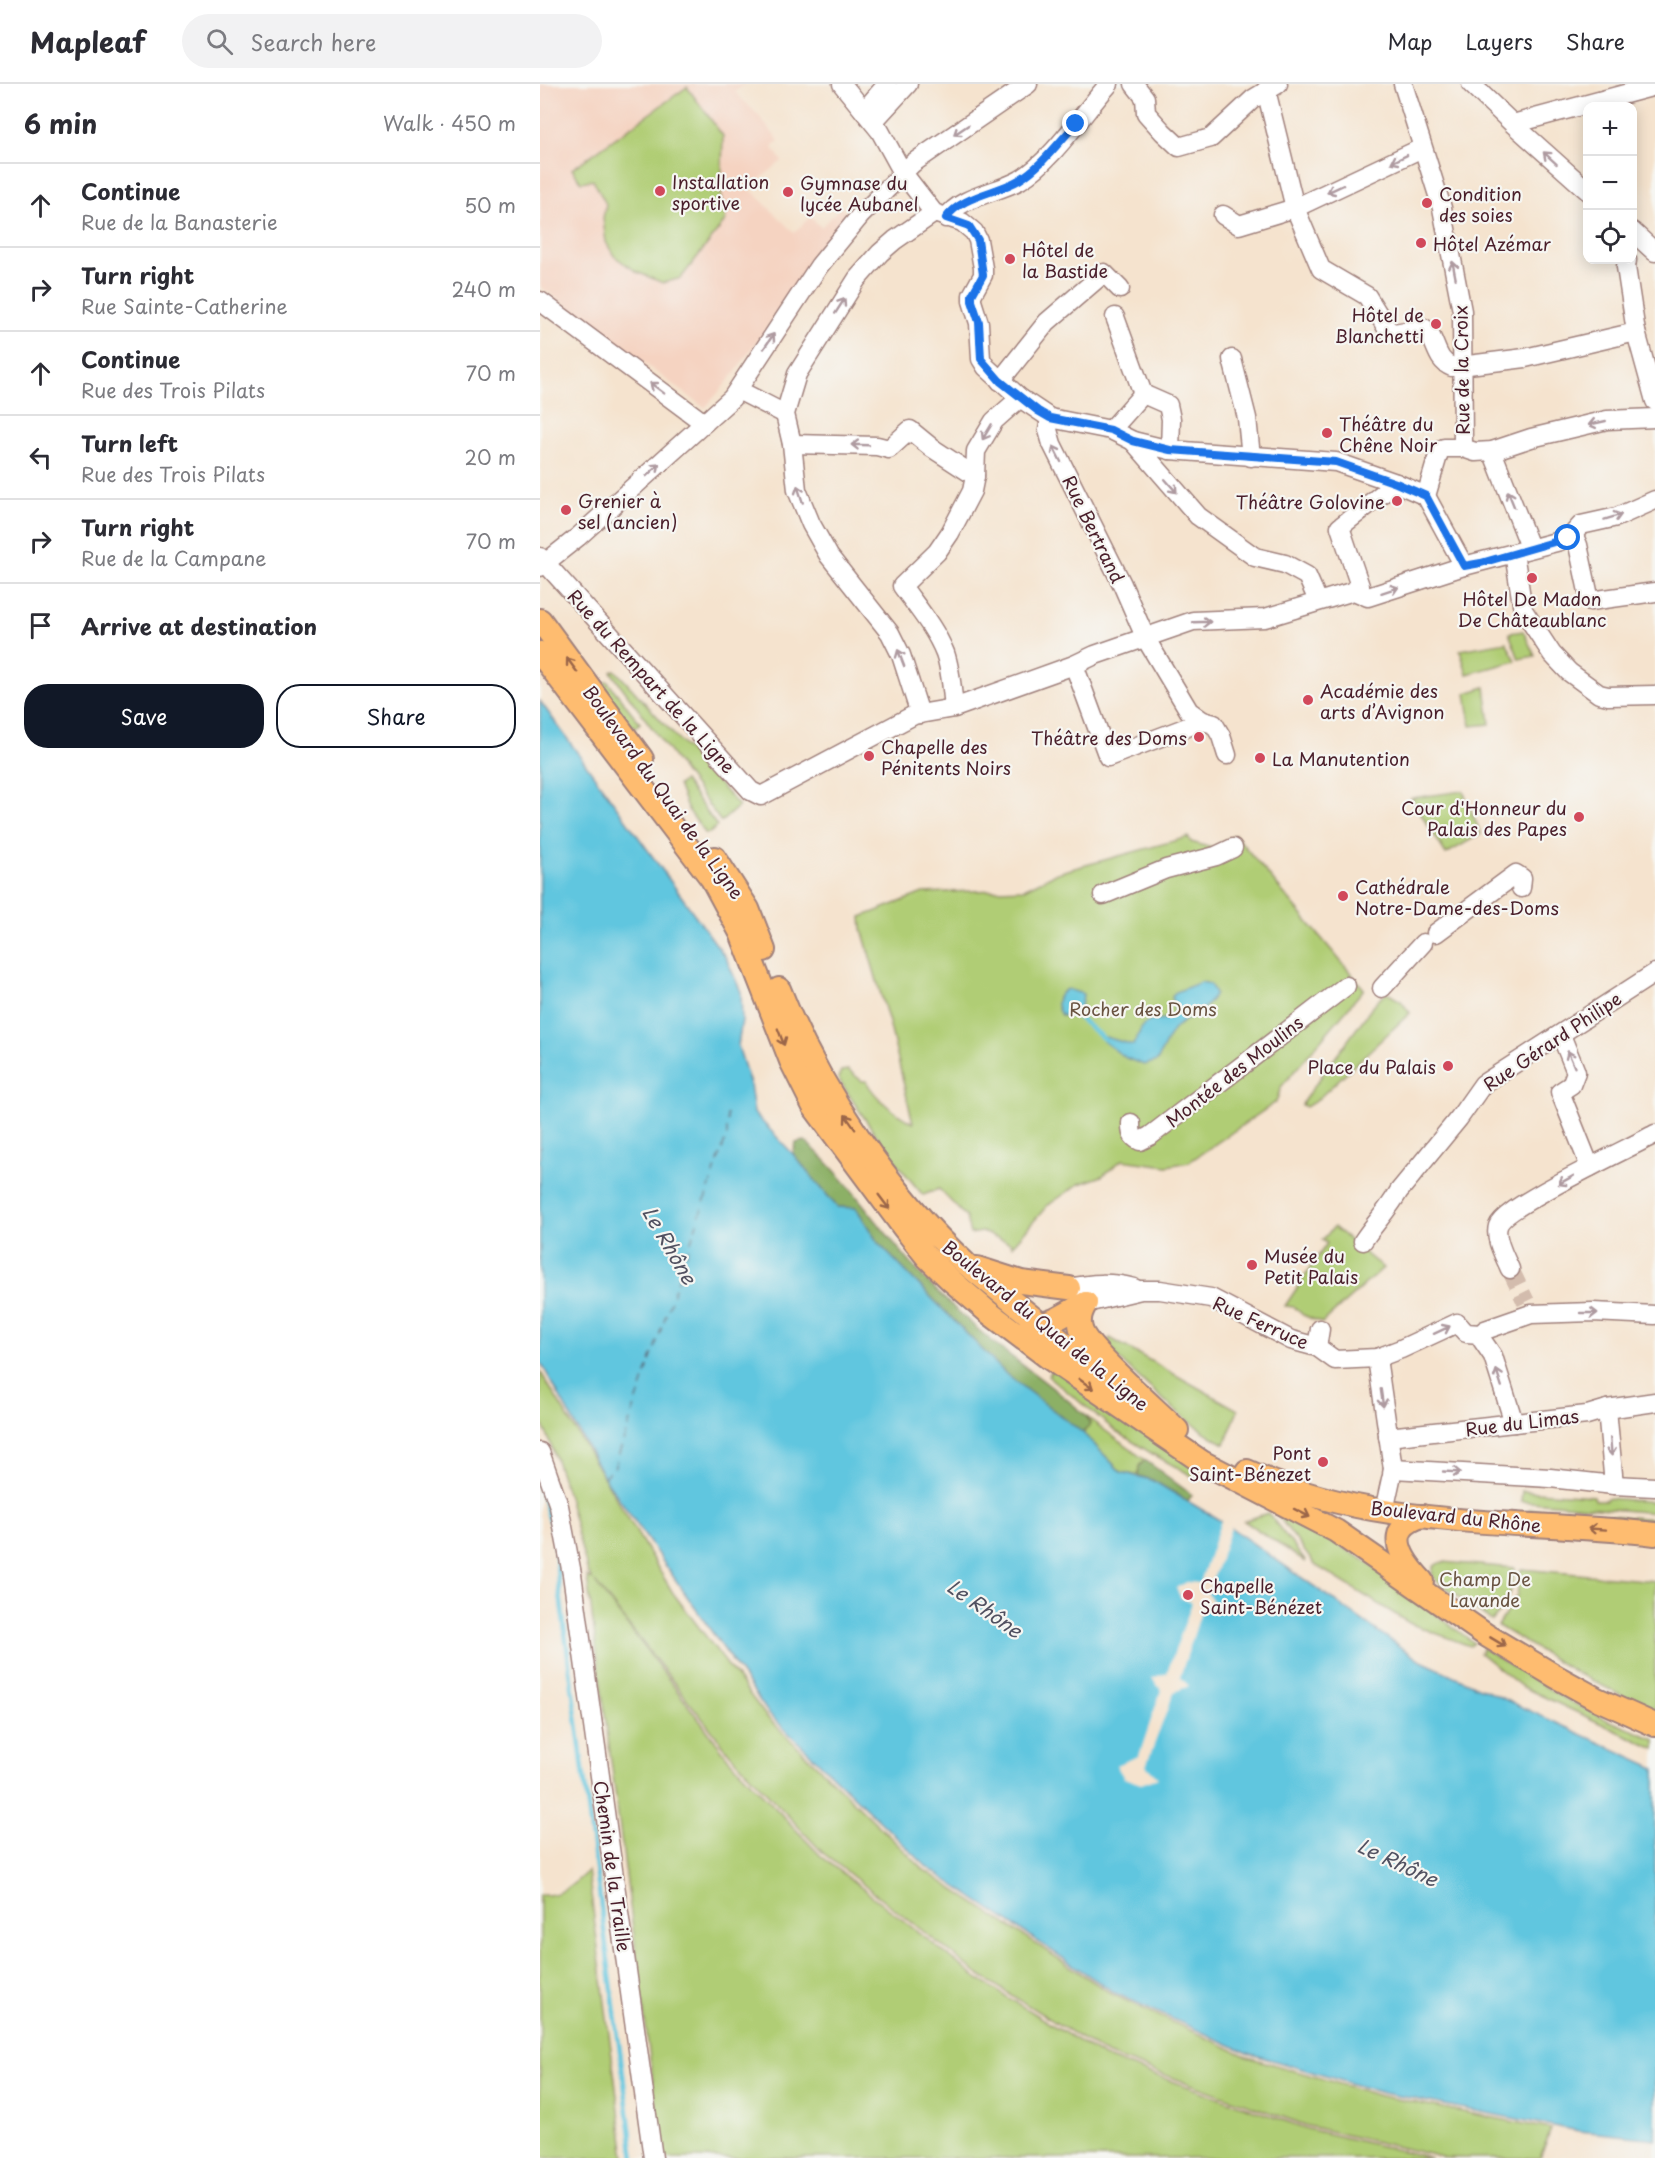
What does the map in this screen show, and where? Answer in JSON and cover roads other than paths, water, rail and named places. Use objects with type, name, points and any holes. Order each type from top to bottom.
[{"type":"main road","name":"Boulevard du Quai de la Ligne","points":[[540,620],[709,848],[748,909],[800,1037],[842,1111],[910,1205],[966,1264],[1100,1374],[1229,1470]]},
{"type":"main road","name":"Boulevard du Quai de la Ligne","points":[[540,653],[712,879],[741,933],[791,1061],[814,1107],[927,1257],[988,1312],[1049,1358],[1151,1429],[1229,1470]]},
{"type":"main road","points":[[966,1264],[1021,1282],[1077,1295]]},
{"type":"main road","points":[[988,1312],[1017,1322],[1041,1326],[1055,1320],[1077,1295]]},
{"type":"main road","points":[[1077,1295],[1083,1336],[1177,1430]]},
{"type":"main road","points":[[1041,1326],[1049,1358]]},
{"type":"main road","points":[[1229,1470],[1336,1531],[1486,1635],[1595,1698],[1655,1725]]},
{"type":"main road","name":"Boulevard du Rhône","points":[[1229,1470],[1256,1475],[1315,1495],[1384,1511],[1655,1534]]},
{"type":"main road","points":[[1384,1511],[1385,1534],[1389,1542],[1449,1609]]},
{"type":"main road","points":[[1406,1563],[1400,1551],[1399,1536],[1406,1524],[1422,1516]]},
{"type":"street","points":[[842,84],[869,116],[903,173],[940,215],[969,226],[983,238],[983,275],[972,295],[979,322],[981,359],[1000,381],[1020,398],[1050,418],[1111,430],[1133,441],[1170,450],[1336,462],[1396,483],[1426,496],[1464,566]]},
{"type":"street","points":[[869,116],[887,84]]},
{"type":"street","points":[[869,116],[908,84]]},
{"type":"street","points":[[542,562],[578,537],[738,390],[819,266],[860,216],[913,163],[1028,84]]},
{"type":"street","points":[[1109,84],[1029,173],[1018,181],[956,205],[895,240],[868,265],[797,374],[785,414],[792,444],[797,490],[829,556],[890,633],[901,655],[920,714],[954,708],[1193,621],[1265,618],[1354,591],[1368,597],[1464,566],[1560,541],[1573,534],[1581,525],[1617,517],[1655,500]]},
{"type":"street","points":[[1134,84],[1145,98],[1146,113],[1179,147],[1211,138],[1253,99],[1272,87],[1295,208],[1321,269],[1367,296],[1388,330],[1394,333],[1424,328],[1428,330],[1438,354],[1446,365],[1452,367],[1463,357],[1525,358],[1636,332]]},
{"type":"street","name":"Rue de la Croix","points":[[1403,84],[1442,208],[1462,311],[1463,448]]},
{"type":"street","points":[[1471,84],[1583,187]]},
{"type":"street","points":[[1513,124],[1655,86]]},
{"type":"street","points":[[1223,215],[1239,225],[1295,208],[1422,148]]},
{"type":"street","points":[[1626,264],[1636,332],[1655,401]]},
{"type":"street","points":[[1000,381],[1047,322],[1104,273],[1120,289]]},
{"type":"street","points":[[540,300],[704,423]]},
{"type":"street","points":[[1115,317],[1143,394],[1168,405],[1171,419],[1170,450]]},
{"type":"street","points":[[1232,359],[1247,418],[1251,457]]},
{"type":"street","points":[[738,390],[785,414]]},
{"type":"street","points":[[1111,430],[1143,394]]},
{"type":"street","points":[[954,708],[945,653],[924,615],[902,586],[937,552],[950,533],[972,491],[976,451],[994,421],[1020,398]]},
{"type":"street","name":"Rue Bertrand","points":[[1050,418],[1048,430],[1052,444],[1122,584],[1146,639],[1189,711],[1203,721],[1214,724],[1221,736],[1227,755]]},
{"type":"street","points":[[1426,496],[1439,452],[1444,448],[1463,448],[1475,452],[1492,451],[1531,438],[1606,420],[1655,418]]},
{"type":"street","points":[[792,444],[877,446],[889,449],[910,430],[932,448],[975,476]]},
{"type":"street","points":[[1133,441],[1198,516],[1255,557],[1285,564],[1307,576],[1318,601]]},
{"type":"street","points":[[1492,451],[1522,550],[1523,610],[1552,654],[1569,672],[1599,694],[1608,696],[1655,695]]},
{"type":"street","points":[[1360,592],[1340,527],[1396,483]]},
{"type":"street","points":[[1573,534],[1578,545],[1590,601],[1655,592]]},
{"type":"street","name":"Rue du Rempart de la Ligne","points":[[542,562],[750,791],[761,796],[914,715],[920,714]]},
{"type":"street","points":[[1074,665],[1108,757],[1203,721]]},
{"type":"street","points":[[1103,895],[1166,869],[1216,856],[1233,848]]},
{"type":"street","points":[[1382,987],[1430,938],[1516,874],[1522,878],[1521,888]]},
{"type":"street","name":"Rue Gérard Philipe","points":[[1361,1234],[1392,1204],[1399,1191],[1459,1118],[1483,1084],[1652,980]]},
{"type":"street","name":"Montée des Moulins","points":[[1131,1123],[1133,1137],[1140,1141],[1144,1140],[1346,986]]},
{"type":"street","points":[[1563,1040],[1576,1072],[1570,1085],[1560,1092],[1590,1167]]},
{"type":"street","points":[[1510,1269],[1496,1228],[1500,1220],[1513,1209],[1655,1134]]},
{"type":"street","name":"Rue Ferruce","points":[[1077,1295],[1160,1290],[1211,1298],[1335,1360],[1377,1358],[1457,1323],[1466,1333],[1481,1334]]},
{"type":"street","points":[[1514,1423],[1493,1356],[1482,1340],[1481,1334],[1485,1330],[1528,1308],[1655,1315]]},
{"type":"street","points":[[1320,1329],[1323,1352]]},
{"type":"street","points":[[1377,1358],[1392,1474],[1384,1511]]},
{"type":"street","name":"Rue du Limas","points":[[1388,1437],[1587,1415],[1607,1409],[1655,1402]]},
{"type":"street","points":[[1607,1409],[1614,1485]]},
{"type":"street","name":"Chemin de la Traille","points":[[540,1452],[559,1506],[572,1574],[653,2158]]},
{"type":"street","points":[[1392,1474],[1550,1478],[1655,1487]]},
{"type":"water","name":"Le Rhône","points":[[540,701],[726,958],[741,992],[742,1020],[738,1046],[750,1084],[754,1113],[793,1154],[837,1207],[856,1208],[878,1243],[1007,1375],[1083,1433],[1121,1472],[1152,1480],[1221,1521],[1419,1660],[1655,1768],[1655,2139],[1579,2131],[1383,2093],[1248,2053],[1115,1993],[927,1867],[769,1714],[604,1477],[540,1361]]},
{"type":"water","points":[[1201,982],[1210,984],[1215,993],[1202,1010],[1173,1030],[1157,1061],[1144,1065],[1126,1058],[1103,1041],[1105,1037],[1133,1045],[1143,1025],[1151,1020],[1166,1019],[1175,1012],[1172,997],[1176,992]]},
{"type":"water","points":[[1067,989],[1083,994],[1079,1008],[1068,1017],[1061,1015],[1057,1004],[1060,994]]},
{"type":"waterway","points":[[1074,1014],[1104,1039]]},
{"type":"waterway","points":[[540,1483],[555,1540],[558,1579],[634,2158]]},
{"type":"tunnel","points":[[1510,1269],[1526,1302]]},
{"type":"place","name":"Installation sportive","points":[[660,191]]},
{"type":"place","name":"Gymnase du lycée Aubanel","points":[[788,192]]},
{"type":"place","name":"Condition des soies","points":[[1427,203]]},
{"type":"place","name":"Hôtel Azémar","points":[[1421,243]]},
{"type":"place","name":"Hôtel de la Bastide","points":[[1010,259]]},
{"type":"place","name":"Hôtel de Blanchetti","points":[[1436,324]]},
{"type":"place","name":"Théâtre du Chêne Noir","points":[[1327,433]]},
{"type":"place","name":"Théâtre Golovine","points":[[1397,501]]},
{"type":"place","name":"Grenier à sel (ancien)","points":[[566,510]]},
{"type":"place","name":"Hôtel De Madon De Châteaublanc","points":[[1532,578]]},
{"type":"place","name":"Académie des arts d’Avignon","points":[[1308,700]]},
{"type":"place","name":"Théâtre des Doms","points":[[1199,737]]},
{"type":"place","name":"Chapelle des Pénitents Noirs","points":[[869,756]]},
{"type":"place","name":"La Manutention","points":[[1260,758]]},
{"type":"place","name":"Cour d'Honneur du Palais des Papes","points":[[1579,817]]},
{"type":"place","name":"Cathédrale Notre-Dame-des-Doms","points":[[1343,896]]},
{"type":"place","name":"Place du Palais","points":[[1448,1066]]},
{"type":"place","name":"Musée du Petit Palais","points":[[1252,1265]]},
{"type":"place","name":"Pont Saint-Bénezet","points":[[1323,1462]]},
{"type":"place","name":"Chapelle Saint-Bénézet","points":[[1188,1595]]},
{"type":"park label","name":"Rocher des Doms","points":[[1143,1008]]},
{"type":"park label","name":"Champ De Lavande","points":[[1485,1588]]}]
